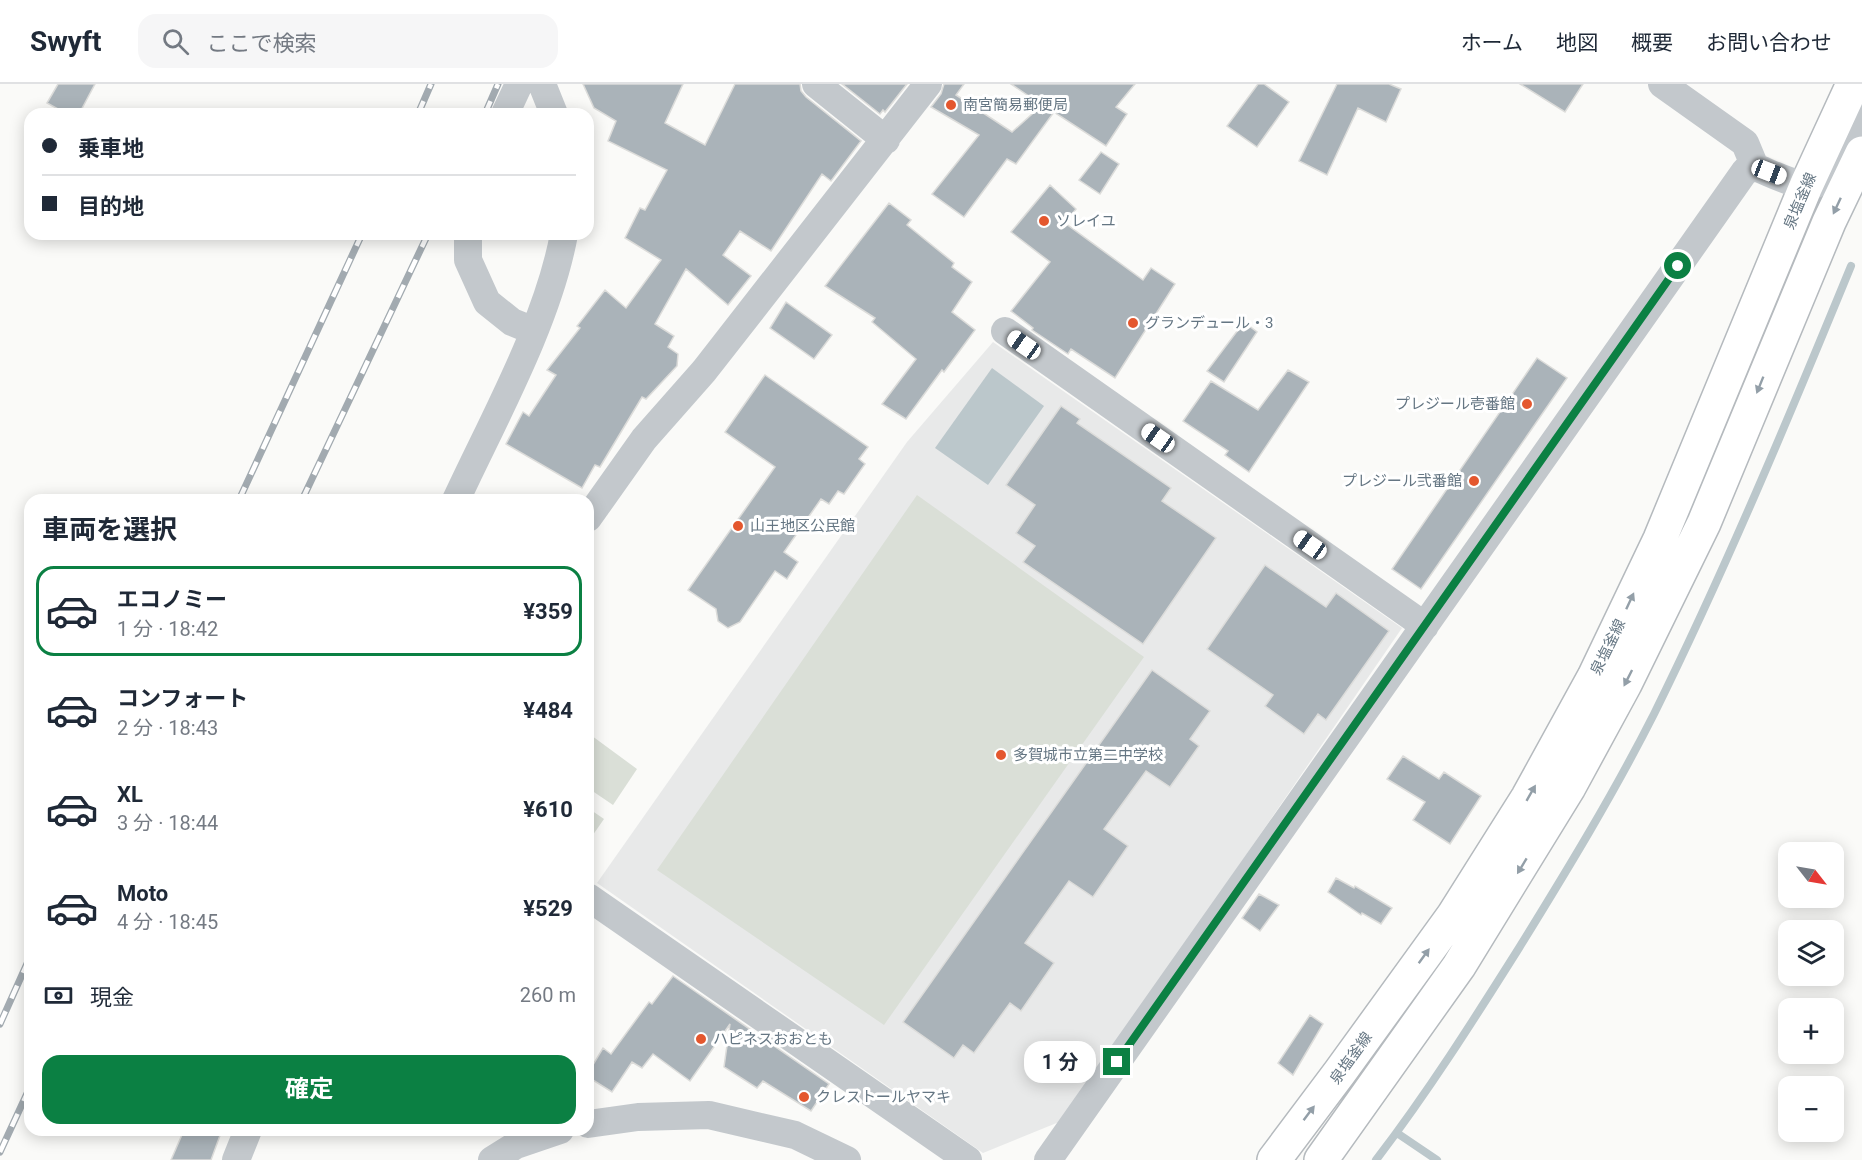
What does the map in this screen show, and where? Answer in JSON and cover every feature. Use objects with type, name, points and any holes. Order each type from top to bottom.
[{"type":"main road","name":"泉塩釜線","points":[[1274,1160],[1453,916],[1528,797],[1583,697],[1660,539],[1806,186],[1853,84]]},
{"type":"main road","name":"泉塩釜線","points":[[1321,1160],[1459,966],[1563,796],[1620,694],[1704,523],[1816,253],[1862,153]]},
{"type":"street","points":[[509,108],[519,84]]},
{"type":"street","points":[[542,84],[552,108]]},
{"type":"street","points":[[816,84],[886,140]]},
{"type":"street","points":[[594,510],[644,439],[704,371],[928,84]]},
{"type":"street","points":[[1662,84],[1745,143],[1755,167]]},
{"type":"street","points":[[1048,1160],[1744,171],[1755,167],[1806,186],[1823,180],[1834,170],[1862,113]]},
{"type":"street","points":[[468,240],[468,260],[487,302],[512,322],[534,331]]},
{"type":"street","points":[[459,494],[534,331],[559,263],[563,240]]},
{"type":"street","points":[[1005,331],[1425,626]]},
{"type":"street","points":[[594,901],[959,1158]]},
{"type":"street","points":[[594,1123],[638,1117],[709,1115],[795,1135],[847,1160]]},
{"type":"street","points":[[236,1160],[246,1136]]},
{"type":"street","points":[[492,1160],[516,1145],[542,1136]]},
{"type":"shaded area","name":"多賀城市立第二中学校","points":[[993,342],[1402,628],[1064,1120],[983,1153],[597,883],[907,442]]},
{"type":"shaded area","points":[[992,368],[1044,406],[988,485],[935,448]]},
{"type":"shaded area","points":[[917,495],[1144,657],[884,1025],[657,870]]},
{"type":"shaded area","points":[[594,737],[637,769],[613,805],[594,792]]},
{"type":"shaded area","points":[[594,812],[604,819],[594,833]]},
{"type":"building","points":[[58,84],[95,84],[82,108],[56,108],[47,103]]},
{"type":"building","points":[[583,84],[683,84],[665,123],[705,145],[735,84],[800,84],[801,91],[806,97],[861,141],[831,181],[822,174],[771,251],[740,231],[723,255],[751,276],[728,305],[686,269],[655,324],[674,336],[668,347],[678,354],[677,366],[646,399],[642,397],[600,467],[595,465],[582,488],[506,444],[523,412],[529,416],[556,375],[547,370],[580,328],[577,326],[605,290],[626,308],[661,260],[625,238],[640,208],[645,210],[667,170],[608,141],[616,121],[594,108]]},
{"type":"building","points":[[842,84],[907,84],[885,112],[883,110],[880,114]]},
{"type":"building","points":[[944,84],[964,84],[956,95],[1012,132],[1042,105],[1011,84],[1135,84],[1116,107],[1127,114],[1106,146],[1054,112],[1016,164],[1007,159],[964,217],[932,194],[979,135],[931,107],[941,94]]},
{"type":"building","points":[[1258,84],[1264,84],[1289,102],[1257,147],[1227,126]]},
{"type":"building","points":[[1337,84],[1389,84],[1401,89],[1386,122],[1358,108],[1327,175],[1299,161]]},
{"type":"building","points":[[1520,84],[1583,84],[1565,112]]},
{"type":"building","points":[[1101,152],[1119,164],[1100,194],[1079,180]]},
{"type":"building","points":[[1050,185],[1076,209],[1065,223],[1143,280],[1151,268],[1175,284],[1115,378],[1071,349],[1068,354],[1032,330],[1033,328],[1011,311],[1050,262],[1011,232]]},
{"type":"building","points":[[889,203],[911,220],[907,225],[954,263],[952,267],[972,282],[952,312],[975,330],[906,419],[882,404],[916,359],[872,322],[875,318],[825,286]]},
{"type":"building","points":[[786,302],[832,335],[814,359],[770,328]]},
{"type":"building","points":[[1244,322],[1257,332],[1224,382],[1207,371]]},
{"type":"building","points":[[1537,358],[1567,378],[1421,589],[1392,569]]},
{"type":"building","points":[[1288,370],[1309,382],[1249,472],[1225,455],[1228,451],[1183,421],[1211,381],[1258,410]]},
{"type":"building","points":[[765,375],[868,447],[859,459],[865,464],[844,494],[838,491],[829,504],[821,499],[784,552],[798,562],[787,579],[775,571],[740,622],[728,628],[718,621],[716,609],[688,590],[775,467],[725,432]]},
{"type":"building","points":[[1061,406],[1080,419],[1077,423],[1171,488],[1162,501],[1216,538],[1143,644],[1023,562],[1035,546],[1016,533],[1035,505],[1006,485]]},
{"type":"building","points":[[1265,565],[1326,607],[1336,593],[1389,631],[1326,720],[1318,714],[1304,734],[1265,706],[1273,695],[1207,649]]},
{"type":"building","points":[[1152,670],[1210,711],[1190,739],[1199,746],[1170,787],[1146,771],[1104,829],[1128,846],[1093,897],[1069,881],[1025,943],[1054,963],[1021,1011],[1010,1003],[974,1053],[963,1045],[954,1058],[903,1022]]},
{"type":"building","points":[[1403,756],[1439,779],[1444,772],[1481,796],[1450,844],[1413,820],[1425,802],[1387,779]]},
{"type":"building","points":[[1336,878],[1354,888],[1355,886],[1392,908],[1381,924],[1362,913],[1361,915],[1328,892]]},
{"type":"building","points":[[1259,894],[1279,905],[1260,931],[1242,918]]},
{"type":"building","points":[[673,976],[829,1084],[811,1111],[763,1081],[757,1088],[724,1067],[730,1024],[690,1081],[653,1054],[642,1068],[632,1062],[612,1092],[594,1081],[594,1063],[603,1048],[611,1054],[649,1002],[652,1004]]},
{"type":"building","points":[[1310,1015],[1323,1024],[1293,1075],[1278,1063]]},
{"type":"building","points":[[181,1136],[220,1136],[211,1160],[171,1160]]},
{"type":"waterway","points":[[1376,1160],[1432,1082],[1519,948],[1589,833],[1654,714],[1732,548],[1851,266]]},
{"type":"waterway","points":[[1397,1133],[1437,1160]]},
{"type":"railway","points":[[421,108],[431,84]]},
{"type":"railway","points":[[488,108],[498,84]]},
{"type":"railway","points":[[242,494],[359,240]]},
{"type":"railway","points":[[305,494],[425,240]]},
{"type":"railway","points":[[0,1024],[24,970]]},
{"type":"railway","points":[[0,1152],[24,1100]]},
{"type":"place","name":"南宮簡易郵便局","points":[[951,105]]},
{"type":"place","name":"ソレイユ","points":[[1044,221]]},
{"type":"place","name":"グランデュール・3","points":[[1133,323]]},
{"type":"place","name":"プレジール壱番館","points":[[1527,404]]},
{"type":"place","name":"プレジール弐番館","points":[[1474,481]]},
{"type":"place","name":"山王地区公民館","points":[[738,526]]},
{"type":"place","name":"多賀城市立第二中学校","points":[[1001,755]]},
{"type":"place","name":"ハピネスおおとも","points":[[701,1039]]},
{"type":"place","name":"クレストールヤマキ","points":[[804,1097]]},
{"type":"route","points":[[1117,1062],[1678,266]]}]
